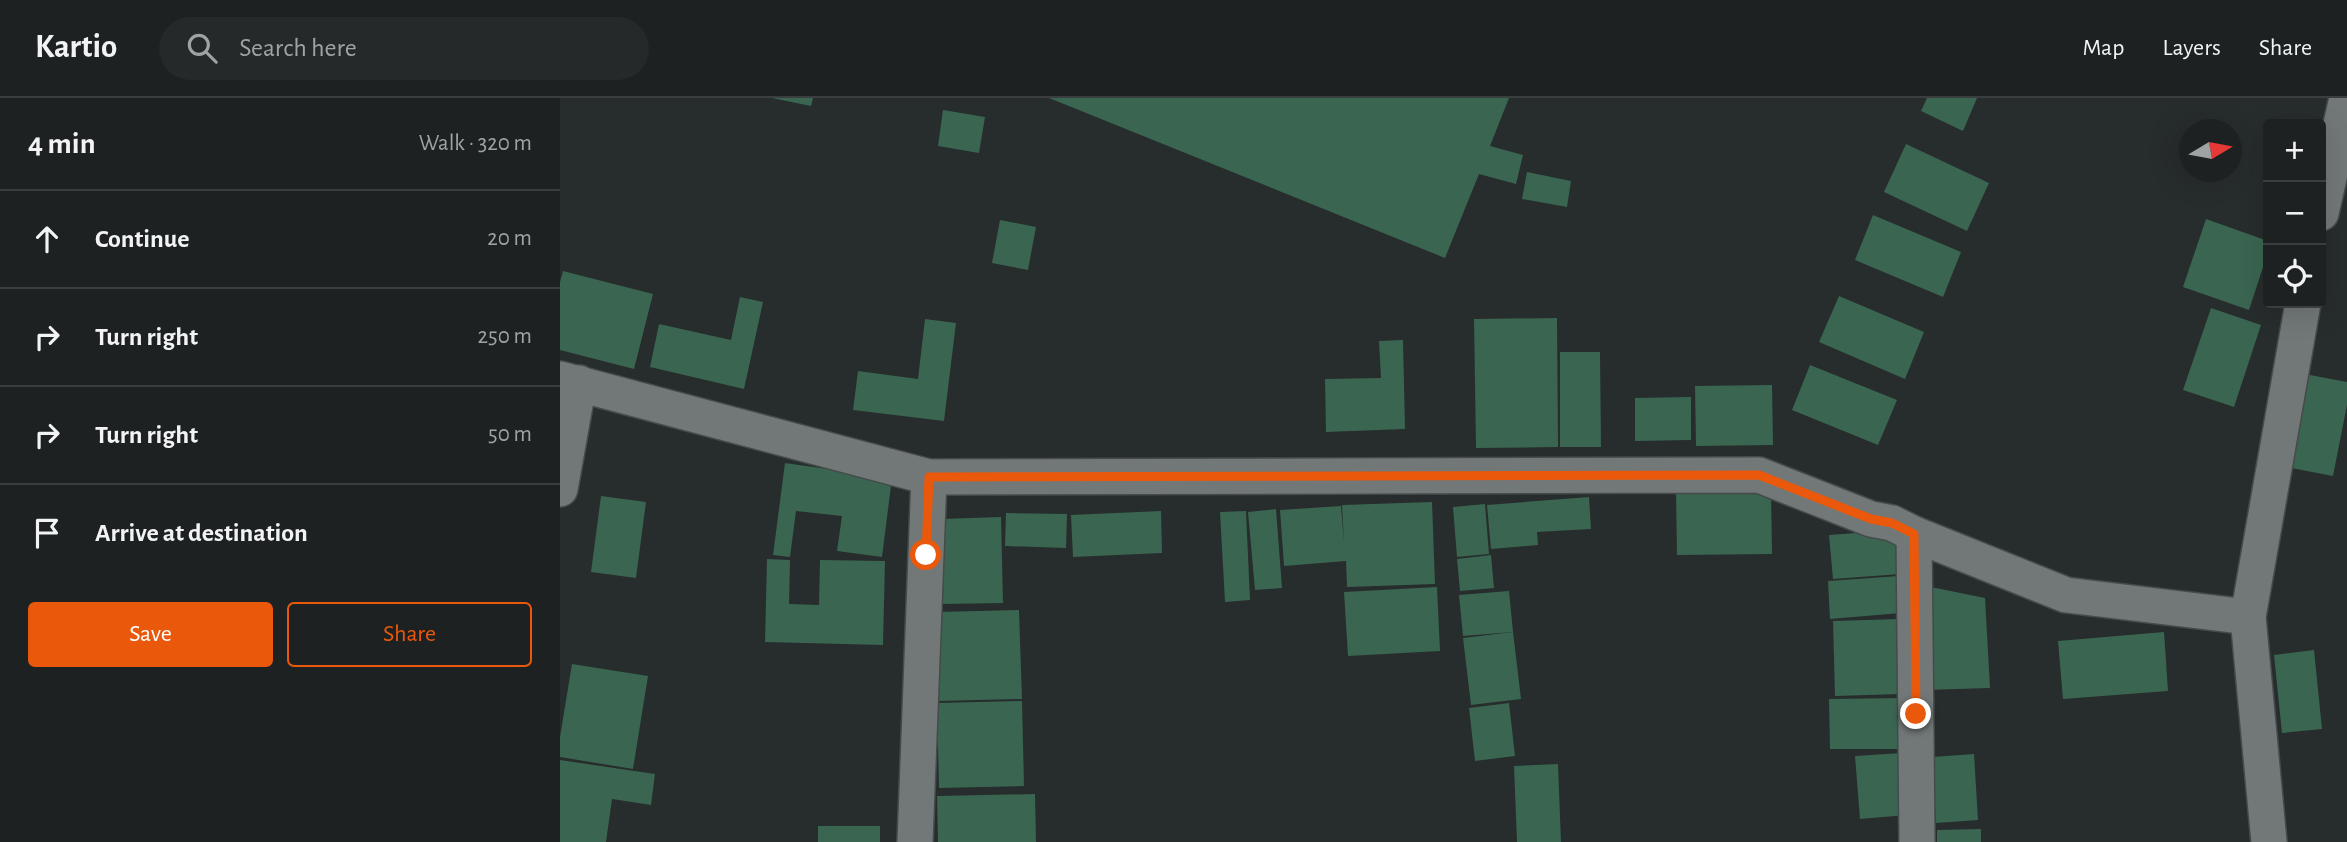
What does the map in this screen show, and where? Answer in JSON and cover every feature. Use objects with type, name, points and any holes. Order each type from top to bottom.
[{"type":"street","points":[[2326,191],[2347,98]]},
{"type":"street","points":[[2269,842],[2248,617],[2302,308]]},
{"type":"street","points":[[560,489],[570,381],[929,477],[1759,475],[1871,519],[1892,523],[2066,595],[2248,617]]},
{"type":"street","points":[[915,842],[929,477]]},
{"type":"street","points":[[1914,534],[1917,842]]},
{"type":"building","points":[[772,98],[813,98],[811,106]]},
{"type":"building","points":[[1049,98],[1509,98],[1490,146],[1523,155],[1516,184],[1479,174],[1445,258]]},
{"type":"building","points":[[1927,98],[1977,98],[1963,131],[1921,111]]},
{"type":"building","points":[[943,110],[985,117],[979,153],[938,146]]},
{"type":"building","points":[[1906,144],[1989,183],[1967,231],[1884,192]]},
{"type":"building","points":[[1527,172],[1571,181],[1567,207],[1522,199]]},
{"type":"building","points":[[1873,215],[1961,252],[1943,297],[1855,260]]},
{"type":"building","points":[[2206,219],[2263,239],[2263,267],[2249,310],[2183,287]]},
{"type":"building","points":[[1000,220],[1036,227],[1028,270],[992,263]]},
{"type":"building","points":[[563,271],[653,294],[634,369],[560,350],[560,282]]},
{"type":"building","points":[[1839,296],[1924,332],[1905,379],[1819,342]]},
{"type":"building","points":[[740,297],[763,302],[744,389],[650,367],[659,324],[731,340]]},
{"type":"building","points":[[2211,308],[2261,325],[2234,407],[2183,390]]},
{"type":"building","points":[[1557,318],[1558,447],[1476,448],[1474,319]]},
{"type":"building","points":[[925,319],[956,323],[944,421],[853,410],[858,371],[918,379]]},
{"type":"building","points":[[1403,340],[1405,429],[1326,432],[1325,379],[1381,378],[1379,341]]},
{"type":"building","points":[[1560,352],[1600,352],[1601,447],[1560,447]]},
{"type":"building","points":[[1810,365],[1897,400],[1878,445],[1792,410]]},
{"type":"building","points":[[2294,372],[2347,382],[2347,405],[2333,476],[2276,465]]},
{"type":"building","points":[[1772,385],[1773,445],[1696,446],[1695,386]]},
{"type":"building","points":[[1691,397],[1691,440],[1635,441],[1635,398]]},
{"type":"building","points":[[785,463],[892,478],[882,557],[837,551],[842,516],[796,511],[790,557],[773,555]]},
{"type":"building","points":[[1771,491],[1772,554],[1677,555],[1676,492]]},
{"type":"building","points":[[601,496],[646,502],[636,578],[591,572]]},
{"type":"building","points":[[1589,497],[1591,529],[1537,532],[1538,545],[1491,549],[1487,505]]},
{"type":"building","points":[[1432,502],[1435,584],[1347,587],[1346,561],[1284,566],[1280,510],[1341,506],[1344,543],[1342,505]]},
{"type":"building","points":[[1485,504],[1489,554],[1457,557],[1453,507]]},
{"type":"building","points":[[1276,509],[1282,588],[1255,590],[1248,512]]},
{"type":"building","points":[[1161,511],[1162,553],[1073,557],[1071,515]]},
{"type":"building","points":[[1246,511],[1250,600],[1225,602],[1220,512]]},
{"type":"building","points":[[1006,513],[1067,514],[1066,548],[1005,546]]},
{"type":"building","points":[[1001,517],[1003,603],[943,604],[941,519]]},
{"type":"building","points":[[1898,530],[1901,574],[1833,579],[1829,535]]},
{"type":"building","points":[[1491,555],[1494,588],[1460,591],[1457,559]]},
{"type":"building","points":[[767,559],[790,560],[789,604],[819,605],[820,560],[885,561],[883,645],[765,642]]},
{"type":"building","points":[[1899,576],[1901,613],[1830,619],[1828,581]]},
{"type":"building","points":[[1921,585],[1985,598],[1990,688],[1924,690]]},
{"type":"building","points":[[1437,587],[1440,651],[1348,656],[1344,592]]},
{"type":"building","points":[[1509,591],[1513,632],[1463,636],[1459,595]]},
{"type":"building","points":[[1019,610],[1022,699],[937,701],[935,612]]},
{"type":"building","points":[[1899,619],[1901,694],[1835,696],[1833,621]]},
{"type":"building","points":[[1513,632],[1521,699],[1471,705],[1463,638]]},
{"type":"building","points":[[2164,632],[2168,691],[2063,699],[2058,641]]},
{"type":"building","points":[[2314,650],[2322,729],[2282,733],[2274,655]]},
{"type":"building","points":[[572,664],[648,676],[633,769],[560,757],[560,737]]},
{"type":"building","points":[[1901,698],[1902,749],[1830,749],[1829,699]]},
{"type":"building","points":[[1022,701],[1024,786],[939,788],[937,703]]},
{"type":"building","points":[[1509,703],[1515,756],[1475,761],[1469,708]]},
{"type":"building","points":[[1902,753],[1907,815],[1860,819],[1855,756]]},
{"type":"building","points":[[1974,754],[1978,820],[1936,823],[1932,757]]},
{"type":"building","points":[[560,760],[655,774],[651,805],[612,799],[606,842],[560,842]]},
{"type":"building","points":[[1558,764],[1561,842],[1517,842],[1514,766]]},
{"type":"building","points":[[1035,794],[1036,842],[938,842],[937,796]]},
{"type":"building","points":[[818,826],[880,826],[880,842],[818,842]]},
{"type":"building","points":[[1981,829],[1981,842],[1937,842],[1937,830]]},
{"type":"route","points":[[926,555],[929,477],[1759,475],[1871,519],[1892,523],[1914,534],[1916,714]]}]
